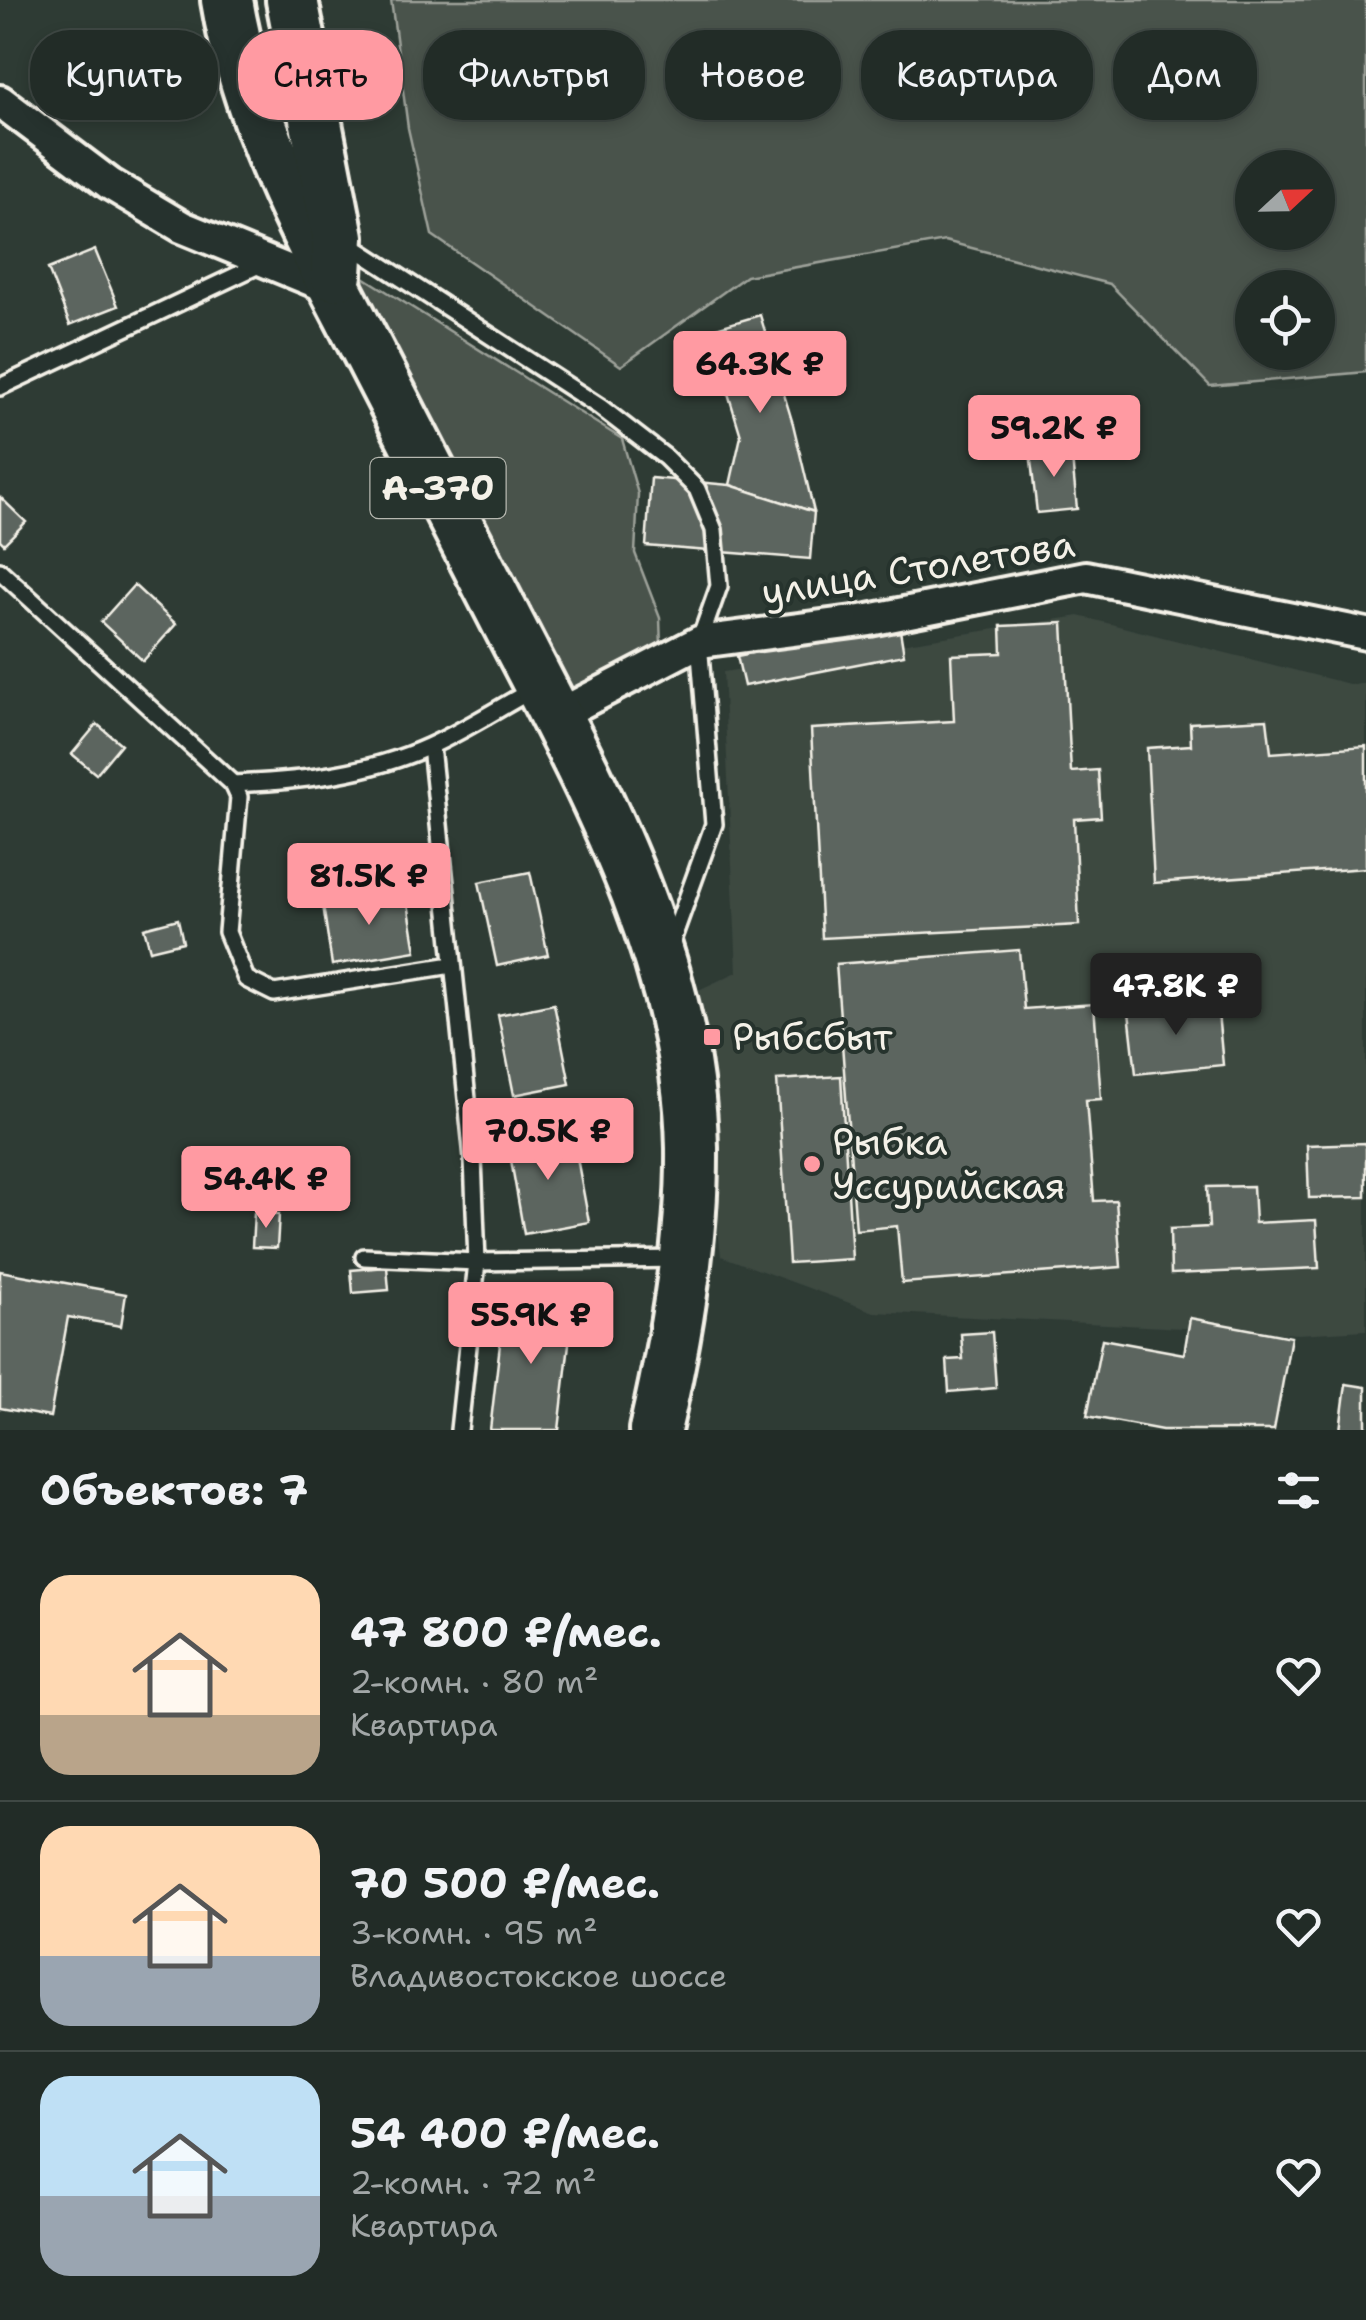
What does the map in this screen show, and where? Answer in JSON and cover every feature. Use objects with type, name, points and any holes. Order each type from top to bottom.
[{"type":"highway","name":"А-370","points":[[227,0],[235,50],[293,210],[613,832],[662,969],[680,1049],[692,1147],[685,1259],[655,1430]]},
{"type":"highway","name":"А-370","points":[[292,0],[338,237],[336,290]]},
{"type":"street","points":[[0,101],[110,184],[182,227],[336,290]]},
{"type":"street","name":"улица Столетова","points":[[548,701],[699,642],[869,620],[1086,577],[1366,634]]},
{"type":"lane","points":[[338,237],[600,407],[666,458],[696,489],[714,530],[720,586],[699,642],[714,824],[662,969]]},
{"type":"lane","points":[[0,388],[265,262]]},
{"type":"lane","points":[[0,571],[233,784],[238,797],[227,932],[246,979],[274,993],[452,965]]},
{"type":"lane","points":[[233,784],[297,781],[380,764],[548,701]]},
{"type":"lane","points":[[431,746],[472,1158],[477,1262],[460,1430]]},
{"type":"lane","points":[[364,1256],[477,1262],[685,1259]]},
{"type":"shaded area","points":[[391,0],[1366,0],[1366,372],[1210,386],[1110,284],[945,241],[746,276],[621,366],[432,235],[408,128],[403,90],[403,30],[395,30]]},
{"type":"shaded area","points":[[362,276],[622,439],[638,494],[635,553],[660,618],[661,648],[573,694],[363,299]]},
{"type":"shaded area","points":[[1079,616],[1353,685],[1366,683],[1366,1330],[1298,1334],[874,1312],[721,1256],[692,993],[737,972],[723,672]]},
{"type":"building","points":[[95,250],[118,306],[70,325],[48,269]]},
{"type":"building","points":[[760,315],[793,424],[814,512],[730,485],[741,436],[709,330]]},
{"type":"building","points":[[1071,448],[1077,509],[1037,513],[1030,452]]},
{"type":"building","points":[[651,478],[730,485],[814,512],[810,559],[646,546]]},
{"type":"building","points":[[0,497],[26,522],[4,544],[0,540]]},
{"type":"building","points":[[134,585],[176,624],[143,661],[101,622]]},
{"type":"building","points":[[1063,623],[1071,772],[1098,770],[1101,817],[1074,819],[1079,925],[822,938],[811,729],[954,721],[951,655],[1002,653],[1001,626]]},
{"type":"building","points":[[899,624],[904,655],[744,686],[737,656]]},
{"type":"building","points":[[1267,719],[1271,753],[1366,746],[1366,868],[1154,883],[1147,748],[1191,745],[1190,723]]},
{"type":"building","points":[[97,724],[121,744],[96,774],[72,754]]},
{"type":"building","points":[[530,872],[548,955],[497,966],[479,882]]},
{"type":"building","points":[[406,891],[416,951],[332,965],[323,905]]},
{"type":"building","points":[[178,919],[183,942],[150,950],[144,928]]},
{"type":"building","points":[[1019,950],[1024,1009],[1094,1004],[1101,1099],[1086,1100],[1094,1201],[1116,1200],[1121,1267],[902,1283],[897,1226],[856,1230],[836,964]]},
{"type":"building","points":[[1217,1002],[1223,1065],[1136,1074],[1129,1012]]},
{"type":"building","points":[[554,1004],[570,1084],[514,1095],[498,1015]]},
{"type":"building","points":[[841,1076],[852,1259],[789,1263],[777,1080]]},
{"type":"building","points":[[572,1131],[589,1222],[524,1234],[508,1143]]},
{"type":"building","points":[[1366,1143],[1366,1197],[1309,1198],[1307,1145]]},
{"type":"building","points":[[1253,1186],[1255,1223],[1316,1220],[1319,1268],[1171,1274],[1170,1229],[1209,1227],[1207,1187]]},
{"type":"building","points":[[254,1213],[279,1214],[277,1248],[252,1247]]},
{"type":"building","points":[[387,1267],[389,1290],[353,1293],[351,1270]]},
{"type":"building","points":[[0,1271],[126,1294],[121,1326],[68,1317],[50,1417],[0,1408]]},
{"type":"building","points":[[505,1301],[573,1309],[559,1430],[490,1430]]},
{"type":"building","points":[[1190,1318],[1291,1337],[1274,1430],[1162,1430],[1087,1416],[1102,1339],[1184,1354]]},
{"type":"building","points":[[992,1332],[996,1388],[949,1392],[947,1360],[963,1359],[961,1334]]},
{"type":"building","points":[[1346,1384],[1366,1387],[1366,1430],[1340,1430]]},
{"type":"place","name":"Рыбсбыт","points":[[712,1037]]},
{"type":"place","name":"Рыбка Уссурийская","points":[[812,1164]]}]
